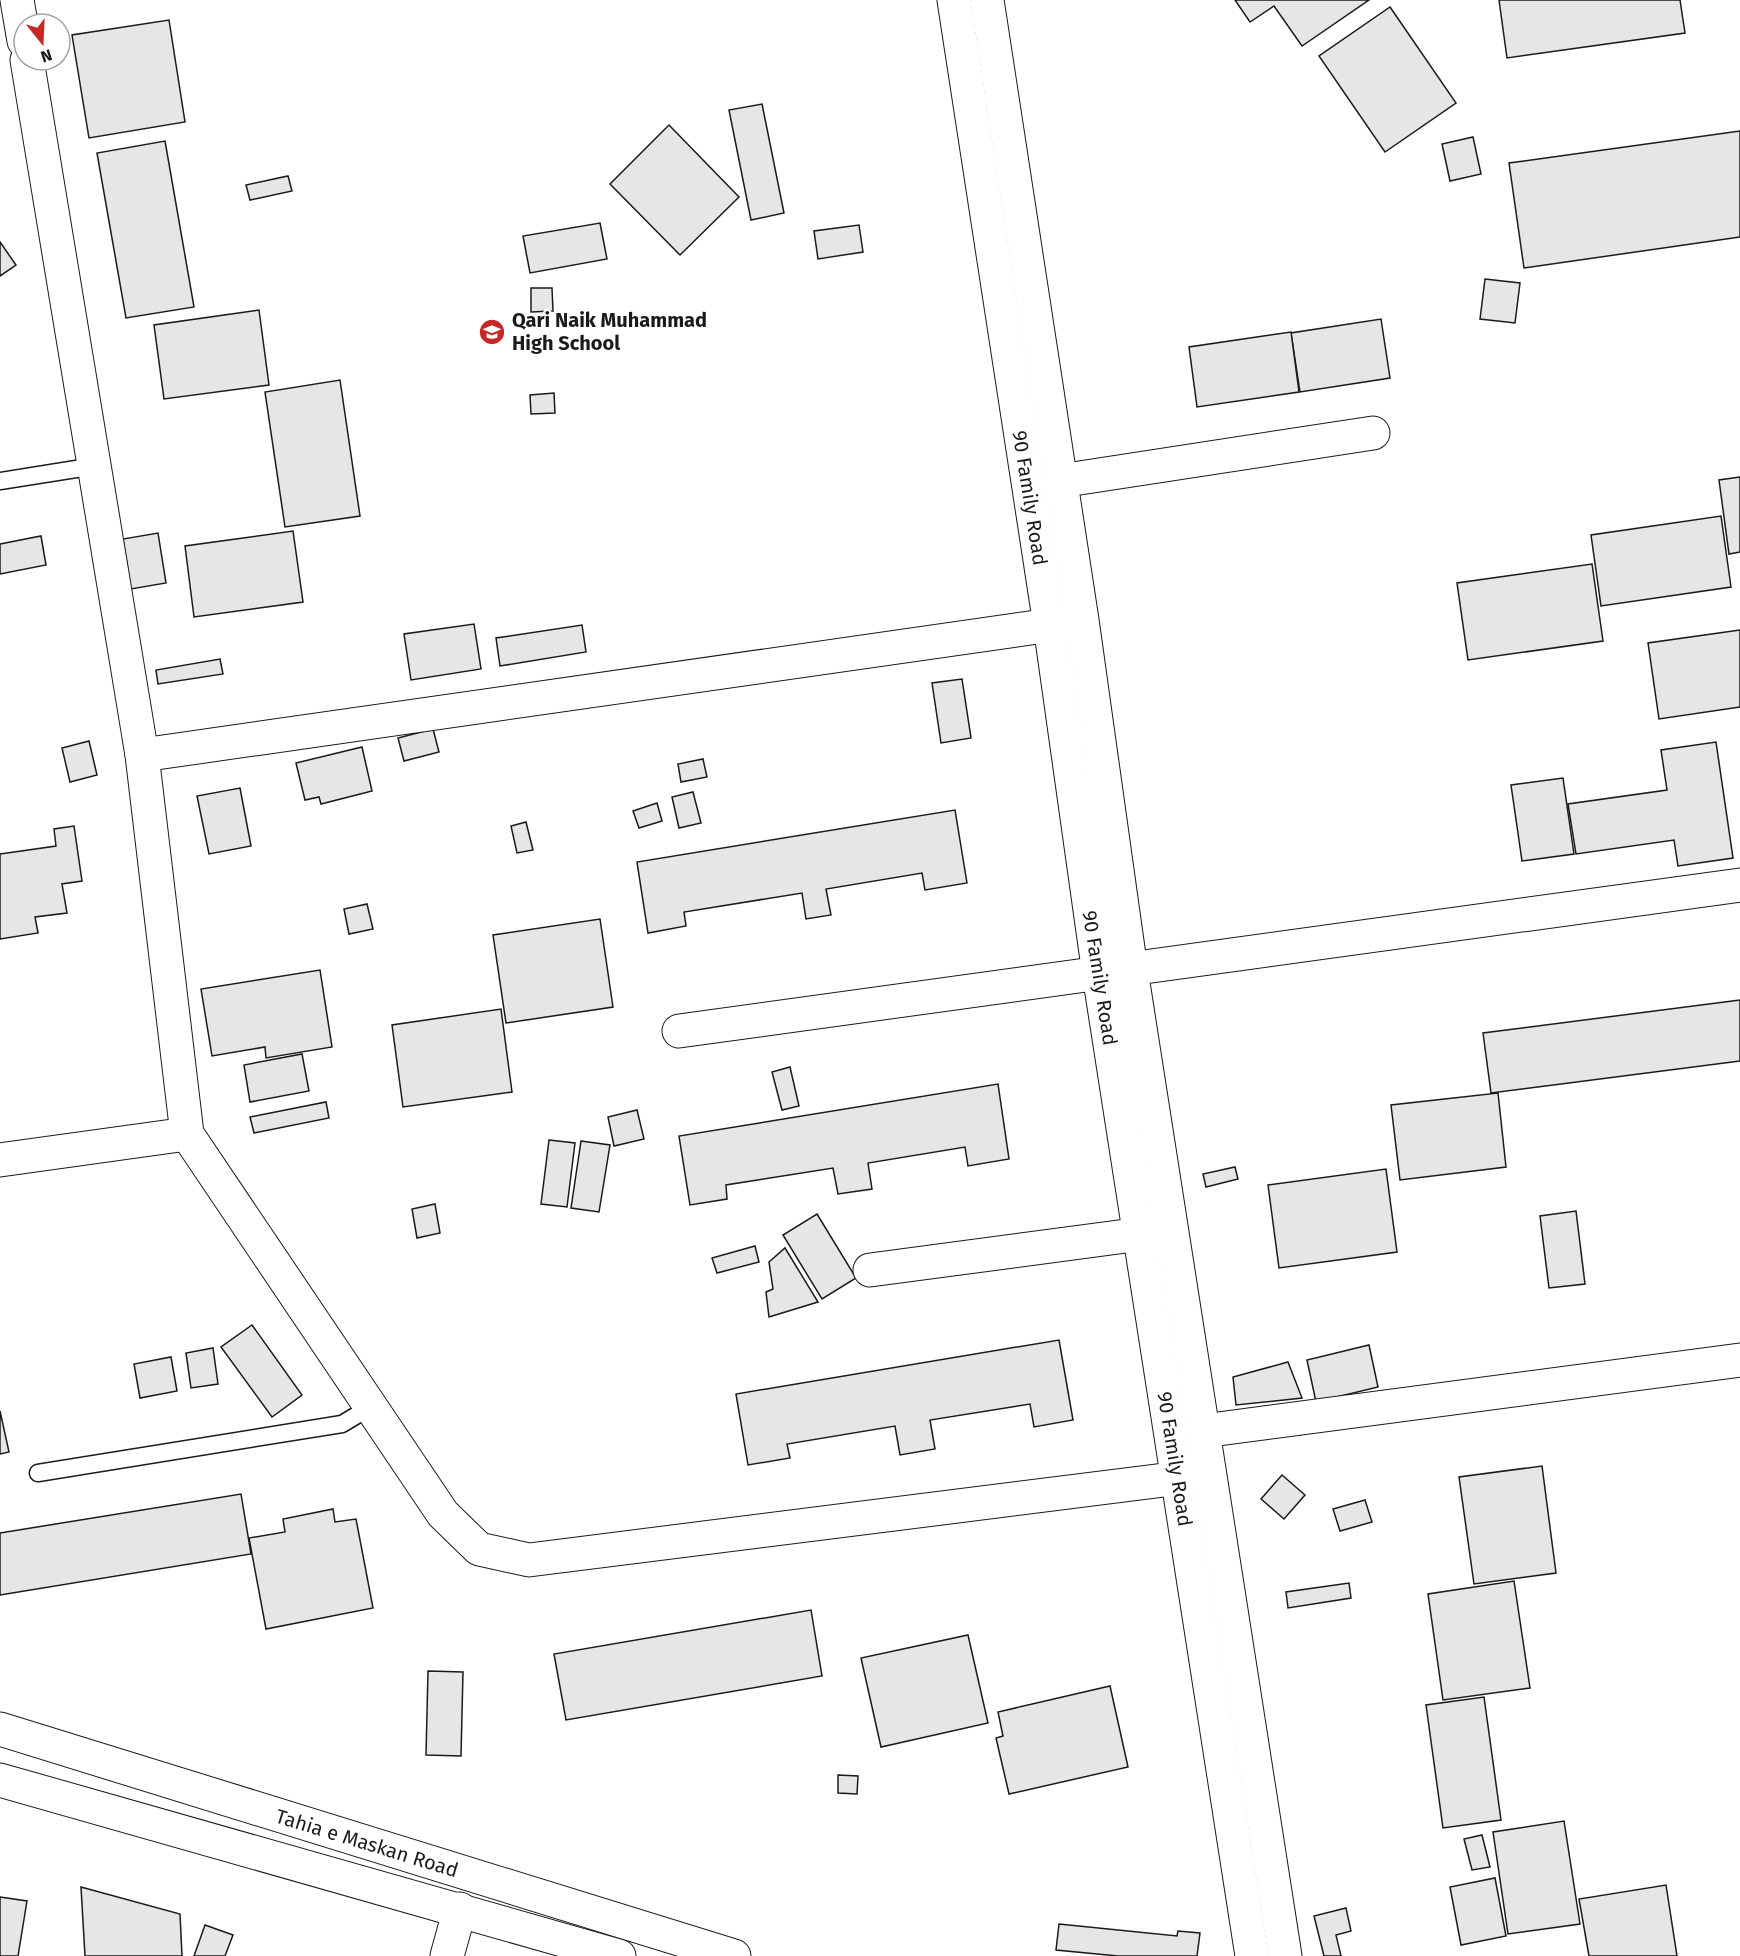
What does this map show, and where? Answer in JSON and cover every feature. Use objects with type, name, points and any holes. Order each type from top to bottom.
[{"type":"street","name":"90 Family Road","points":[[954,0],[1050,625],[1099,974],[1252,1956]]},
{"type":"street","name":"90 Family Road","points":[[987,0],[1082,620],[1131,970],[1285,1956]]},
{"type":"street","points":[[29,72],[142,755],[187,1134],[443,1514],[479,1550],[529,1560],[1209,1474]]},
{"type":"street","points":[[1060,481],[1372,433]]},
{"type":"street","points":[[142,755],[1082,620]]},
{"type":"street","points":[[679,1030],[1740,885]]},
{"type":"street","points":[[0,1160],[187,1134]]},
{"type":"street","points":[[870,1270],[1141,1234]]},
{"type":"street","points":[[1203,1431],[1740,1360]]},
{"type":"street","name":"Tahia e Maskan Road","points":[[0,1729],[734,1956]]},
{"type":"street","name":"Tahia e Maskan Road","points":[[0,1780],[619,1956]]},
{"type":"street","points":[[447,1956],[460,1910]]},
{"type":"lane","points":[[0,481],[95,466]]},
{"type":"lane","points":[[38,1473],[342,1424],[372,1406]]},
{"type":"building","points":[[1235,0],[1369,0],[1302,46],[1274,6],[1250,22]]},
{"type":"building","points":[[1499,0],[1680,0],[1685,33],[1507,58]]},
{"type":"building","points":[[1390,7],[1456,103],[1385,152],[1319,56]]},
{"type":"building","points":[[169,20],[185,122],[89,138],[72,35]]},
{"type":"building","points":[[762,104],[784,213],[751,220],[729,110]]},
{"type":"building","points":[[669,125],[739,197],[680,255],[610,184]]},
{"type":"building","points":[[1740,131],[1740,237],[1524,268],[1509,163]]},
{"type":"building","points":[[1473,137],[1481,174],[1450,181],[1442,144]]},
{"type":"building","points":[[165,141],[194,307],[126,318],[97,153]]},
{"type":"building","points":[[288,176],[292,191],[250,200],[246,185]]},
{"type":"building","points":[[600,223],[607,259],[530,273],[523,236]]},
{"type":"building","points":[[859,225],[863,252],[818,259],[814,231]]},
{"type":"building","points":[[0,242],[16,265],[0,276]]},
{"type":"building","points":[[1485,279],[1520,283],[1515,323],[1480,319]]},
{"type":"building","points":[[531,288],[552,288],[553,311],[531,312]]},
{"type":"building","points":[[259,310],[269,385],[164,399],[154,325]]},
{"type":"building","points":[[1381,319],[1390,378],[1300,392],[1291,333]]},
{"type":"building","points":[[1291,332],[1299,392],[1197,407],[1189,347]]},
{"type":"building","points":[[340,380],[360,516],[285,527],[265,392]]},
{"type":"building","points":[[554,393],[555,413],[531,414],[530,395]]},
{"type":"building","points":[[1740,477],[1740,552],[1729,554],[1719,480]]},
{"type":"building","points":[[1721,516],[1731,587],[1601,606],[1591,535]]},
{"type":"building","points":[[293,531],[303,602],[194,617],[185,546]]},
{"type":"building","points":[[158,533],[166,583],[131,589],[123,539]]},
{"type":"building","points":[[41,536],[46,565],[0,574],[0,544]]},
{"type":"building","points":[[1592,564],[1603,641],[1468,660],[1457,583]]},
{"type":"building","points":[[474,624],[481,669],[411,680],[404,634]]},
{"type":"building","points":[[582,625],[586,652],[500,666],[496,638]]},
{"type":"building","points":[[1740,630],[1740,707],[1659,719],[1648,643]]},
{"type":"building","points":[[220,659],[223,674],[158,684],[156,670]]},
{"type":"building","points":[[962,679],[971,738],[941,743],[932,683]]},
{"type":"building","points":[[433,729],[439,752],[404,761],[398,738]]},
{"type":"building","points":[[89,741],[97,775],[70,782],[62,748]]},
{"type":"building","points":[[1716,742],[1733,858],[1678,866],[1674,840],[1576,854],[1568,804],[1667,790],[1661,750]]},
{"type":"building","points":[[362,747],[372,791],[321,804],[319,797],[305,800],[296,763]]},
{"type":"building","points":[[703,759],[707,777],[681,782],[678,764]]},
{"type":"building","points":[[1563,778],[1574,854],[1522,861],[1511,785]]},
{"type":"building","points":[[240,788],[251,846],[209,854],[197,796]]},
{"type":"building","points":[[693,792],[701,823],[679,828],[672,797]]},
{"type":"building","points":[[657,803],[662,821],[639,828],[633,811]]},
{"type":"building","points":[[955,810],[967,883],[925,890],[922,873],[826,889],[831,915],[806,919],[802,893],[684,912],[686,926],[648,933],[637,862]]},
{"type":"building","points":[[526,822],[533,850],[517,853],[511,826]]},
{"type":"building","points":[[74,826],[82,881],[62,884],[67,913],[35,917],[38,933],[0,939],[0,854],[56,846],[54,829]]},
{"type":"building","points":[[367,904],[373,929],[349,934],[344,909]]},
{"type":"building","points":[[600,919],[613,1007],[506,1023],[493,935]]},
{"type":"building","points":[[320,970],[332,1047],[266,1058],[265,1047],[212,1056],[201,989]]},
{"type":"building","points":[[1740,1000],[1740,1061],[1491,1093],[1483,1033]]},
{"type":"building","points":[[501,1009],[512,1092],[403,1107],[392,1025]]},
{"type":"building","points":[[302,1054],[309,1091],[250,1102],[244,1065]]},
{"type":"building","points":[[790,1067],[799,1106],[782,1110],[772,1072]]},
{"type":"building","points":[[998,1084],[1009,1159],[968,1166],[965,1147],[868,1163],[872,1189],[838,1194],[833,1168],[726,1185],[727,1199],[690,1205],[679,1136]]},
{"type":"building","points":[[1498,1093],[1506,1167],[1400,1180],[1391,1105]]},
{"type":"building","points":[[326,1102],[329,1118],[254,1133],[250,1117]]},
{"type":"building","points":[[637,1110],[644,1139],[614,1146],[608,1117]]},
{"type":"building","points":[[549,1140],[575,1143],[567,1207],[541,1204]]},
{"type":"building","points":[[581,1141],[610,1145],[599,1212],[571,1208]]},
{"type":"building","points":[[1235,1167],[1238,1179],[1206,1187],[1203,1174]]},
{"type":"building","points":[[1386,1169],[1397,1252],[1279,1268],[1268,1185]]},
{"type":"building","points":[[435,1204],[440,1233],[417,1238],[412,1209]]},
{"type":"building","points":[[1576,1211],[1585,1284],[1549,1288],[1540,1216]]},
{"type":"building","points":[[817,1214],[856,1278],[822,1299],[783,1235]]},
{"type":"building","points":[[755,1246],[759,1262],[717,1273],[712,1258]]},
{"type":"building","points":[[785,1248],[818,1302],[769,1317],[766,1292],[773,1289],[769,1262]]},
{"type":"building","points":[[252,1325],[302,1395],[272,1417],[221,1347]]},
{"type":"building","points":[[1059,1340],[1073,1420],[1034,1427],[1030,1404],[930,1420],[935,1449],[900,1455],[895,1426],[787,1444],[790,1458],[748,1465],[736,1394]]},
{"type":"building","points":[[1369,1345],[1378,1387],[1316,1402],[1307,1360]]},
{"type":"building","points":[[213,1348],[218,1384],[191,1388],[186,1353]]},
{"type":"building","points":[[171,1357],[177,1391],[140,1398],[134,1364]]},
{"type":"building","points":[[1288,1362],[1302,1398],[1236,1405],[1233,1377]]},
{"type":"building","points":[[0,1411],[9,1452],[0,1454]]},
{"type":"building","points":[[1542,1466],[1556,1573],[1474,1584],[1459,1477]]},
{"type":"building","points":[[1282,1475],[1305,1495],[1284,1519],[1261,1499]]},
{"type":"building","points":[[241,1494],[251,1554],[0,1595],[0,1533]]},
{"type":"building","points":[[1365,1500],[1372,1522],[1340,1531],[1333,1509]]},
{"type":"building","points":[[333,1509],[335,1522],[356,1519],[373,1608],[266,1629],[249,1538],[285,1532],[283,1519]]},
{"type":"building","points":[[1514,1581],[1530,1688],[1443,1700],[1428,1594]]},
{"type":"building","points":[[1349,1583],[1351,1598],[1288,1608],[1286,1592]]},
{"type":"building","points":[[811,1610],[822,1676],[566,1720],[554,1654]]},
{"type":"building","points":[[968,1635],[988,1723],[881,1747],[861,1658]]},
{"type":"building","points":[[428,1671],[463,1672],[461,1756],[426,1755]]},
{"type":"building","points":[[1110,1686],[1128,1767],[1009,1794],[996,1738],[1003,1736],[998,1712]]},
{"type":"building","points":[[1484,1697],[1501,1820],[1443,1828],[1426,1705]]},
{"type":"building","points":[[838,1775],[858,1776],[857,1794],[838,1793]]},
{"type":"building","points":[[1564,1821],[1580,1924],[1508,1934],[1493,1832]]},
{"type":"building","points":[[1482,1835],[1490,1867],[1472,1870],[1464,1839]]},
{"type":"building","points":[[1495,1878],[1506,1936],[1461,1945],[1450,1887]]},
{"type":"building","points":[[1666,1885],[1677,1956],[1589,1956],[1579,1899]]},
{"type":"building","points":[[81,1887],[180,1914],[182,1956],[85,1956]]},
{"type":"building","points":[[0,1897],[27,1901],[18,1956],[0,1956]]},
{"type":"building","points":[[1346,1908],[1351,1931],[1336,1935],[1341,1956],[1324,1956],[1314,1916]]},
{"type":"building","points":[[1059,1924],[1177,1936],[1178,1931],[1200,1933],[1197,1956],[1118,1956],[1056,1950]]},
{"type":"building","points":[[205,1925],[233,1935],[225,1956],[194,1956]]},
{"type":"place","name":"Qari Naik Muhammad High School","points":[[492,332]]}]
